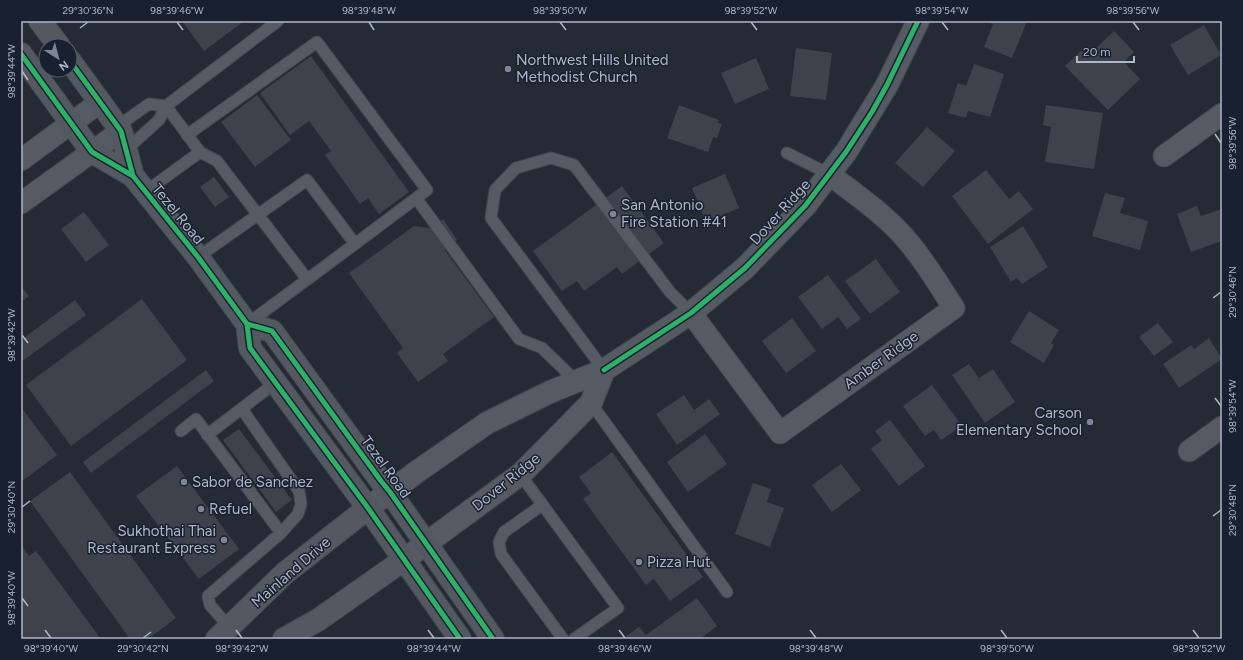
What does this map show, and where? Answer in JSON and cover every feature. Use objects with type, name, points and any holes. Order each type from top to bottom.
[{"type":"main road","points":[[40,21],[53,38]]},
{"type":"main road","name":"Tezel Road","points":[[21,54],[92,152],[139,184],[198,257],[247,324],[250,348],[274,383],[368,508],[460,639]]},
{"type":"main road","name":"Tezel Road","points":[[78,73],[100,102],[121,136],[139,184]]},
{"type":"main road","name":"Tezel Road","points":[[247,324],[272,331],[390,492],[492,639]]},
{"type":"main road","name":"Mainland Drive","points":[[223,633],[285,573],[368,508]]},
{"type":"main road","points":[[295,637],[405,559]]},
{"type":"street","name":"Dover Ridge","points":[[368,508],[487,423],[550,392],[604,370],[691,313],[745,268],[805,206],[846,152],[884,92],[918,21]]},
{"type":"street","points":[[21,160],[100,102]]},
{"type":"street","points":[[1164,156],[1222,114]]},
{"type":"street","points":[[21,203],[92,152],[121,136]]},
{"type":"street","name":"Amber Ridge","points":[[691,313],[780,433],[954,308],[924,260],[904,237],[884,216],[829,174]]},
{"type":"street","name":"Dover Ridge","points":[[405,559],[520,474],[572,424],[591,403],[604,370]]},
{"type":"street","points":[[1189,451],[1222,427]]},
{"type":"lane","points":[[121,136],[159,120],[166,106],[278,21]]},
{"type":"lane","points":[[188,135],[317,42],[427,190],[247,324]]},
{"type":"lane","points":[[121,136],[149,104],[166,106],[200,152],[217,161],[307,278]]},
{"type":"lane","points":[[139,184],[200,152]]},
{"type":"lane","points":[[787,153],[829,174]]},
{"type":"lane","points":[[604,370],[491,218],[495,190],[516,168],[551,158],[574,165],[670,292],[691,313]]},
{"type":"lane","points":[[198,257],[307,180],[355,244]]},
{"type":"lane","points":[[416,198],[519,339],[542,348],[576,381]]},
{"type":"lane","points":[[208,435],[274,383]]},
{"type":"lane","points":[[591,403],[727,592]]},
{"type":"lane","points":[[223,633],[210,605],[208,596],[281,533],[298,514],[301,504],[299,491],[242,409]]},
{"type":"lane","points":[[181,431],[196,419],[281,533]]},
{"type":"lane","points":[[520,474],[618,608],[574,639]]},
{"type":"lane","points":[[542,505],[504,532],[499,542],[501,554],[563,639]]},
{"type":"building","points":[[182,21],[244,21],[204,51]]},
{"type":"building","points":[[985,21],[1027,21],[1012,58],[984,47],[993,24]]},
{"type":"building","points":[[1204,25],[1221,55],[1188,75],[1170,45]]},
{"type":"building","points":[[1114,31],[1134,52],[1124,62],[1140,79],[1108,110],[1065,66],[1084,48],[1090,54]]},
{"type":"building","points":[[796,48],[832,53],[826,100],[790,96]]},
{"type":"building","points":[[311,56],[409,192],[379,214],[368,198],[360,204],[325,155],[331,151],[309,121],[290,135],[260,93]]},
{"type":"building","points":[[756,58],[769,89],[735,104],[721,73]]},
{"type":"building","points":[[974,64],[1004,74],[990,117],[968,111],[966,118],[948,113],[958,83],[966,86]]},
{"type":"building","points":[[257,95],[291,140],[255,167],[221,122]]},
{"type":"building","points":[[679,105],[719,120],[718,123],[722,124],[717,138],[713,137],[708,152],[667,138]]},
{"type":"building","points":[[1046,105],[1103,113],[1094,169],[1045,162],[1051,127],[1043,125]]},
{"type":"building","points":[[927,127],[955,151],[923,187],[895,163]]},
{"type":"building","points":[[986,170],[1009,199],[1019,191],[1033,209],[988,244],[952,196]]},
{"type":"building","points":[[725,174],[739,208],[706,222],[692,188]]},
{"type":"building","points":[[214,177],[229,197],[215,207],[200,187]]},
{"type":"building","name":"San Antonio Fire Station #41","points":[[622,186],[664,243],[622,274],[617,267],[584,291],[577,281],[562,291],[533,251]]},
{"type":"building","points":[[1105,193],[1125,198],[1120,213],[1148,221],[1140,250],[1092,236]]},
{"type":"building","points":[[1197,206],[1201,216],[1222,209],[1222,241],[1191,252],[1177,214]]},
{"type":"building","points":[[84,212],[109,245],[86,262],[61,229]]},
{"type":"building","points":[[443,219],[457,240],[444,249],[494,317],[443,354],[448,361],[418,382],[397,353],[403,348],[349,273],[414,226],[430,229]]},
{"type":"building","points":[[1023,226],[1048,267],[1022,284],[1017,278],[1011,282],[990,247]]},
{"type":"building","points":[[876,259],[900,292],[870,314],[845,281]]},
{"type":"building","points":[[828,275],[861,319],[847,329],[838,317],[822,329],[798,297]]},
{"type":"building","points":[[21,286],[29,296],[21,302]]},
{"type":"building","points":[[142,299],[187,360],[71,446],[26,385]]},
{"type":"building","points":[[75,300],[86,315],[21,362],[21,340]]},
{"type":"building","points":[[1029,311],[1059,330],[1051,343],[1054,345],[1044,363],[1010,342]]},
{"type":"building","points":[[792,318],[816,351],[786,373],[762,341]]},
{"type":"building","points":[[1158,323],[1173,342],[1154,356],[1139,337]]},
{"type":"building","points":[[1209,338],[1222,359],[1179,388],[1163,364],[1191,345],[1194,349]]},
{"type":"building","points":[[969,364],[979,378],[993,369],[1015,402],[985,423],[952,375]]},
{"type":"building","points":[[206,370],[214,381],[91,473],[83,462]]},
{"type":"building","points":[[932,385],[962,426],[941,440],[934,430],[925,436],[903,406]]},
{"type":"building","points":[[684,395],[694,410],[709,399],[720,414],[677,445],[656,414]]},
{"type":"building","points":[[21,407],[57,455],[21,482]]},
{"type":"building","points":[[890,420],[925,466],[899,486],[871,449],[882,440],[875,431]]},
{"type":"building","points":[[239,429],[292,500],[276,512],[223,440]]},
{"type":"building","points":[[705,434],[727,464],[688,492],[667,462]]},
{"type":"building","points":[[612,452],[703,577],[670,601],[654,579],[646,585],[583,499],[591,493],[579,477]]},
{"type":"building","points":[[841,464],[861,490],[832,512],[812,485]]},
{"type":"building","points":[[177,466],[239,549],[199,579],[136,496]]},
{"type":"building","points":[[70,472],[176,618],[148,639],[130,639],[30,501]]},
{"type":"building","points":[[753,483],[771,489],[767,502],[784,508],[770,547],[735,534]]},
{"type":"building","points":[[21,544],[29,556],[36,551],[101,639],[21,639]]},
{"type":"building","points":[[697,598],[717,626],[700,639],[622,639],[639,627],[646,635]]},
{"type":"cycle path","points":[[604,370],[691,313],[745,268],[805,206],[846,152],[872,112],[887,85],[918,21]]},
{"type":"cycle path","points":[[21,54],[92,152],[133,176]]},
{"type":"cycle path","points":[[78,72],[121,131],[133,176],[198,257],[247,324],[250,348],[368,508],[460,639]]},
{"type":"cycle path","points":[[247,324],[272,331],[390,492],[493,639]]},
{"type":"place","name":"Northwest Hills United Methodist Church","points":[[508,69]]},
{"type":"place","name":"San Antonio Fire Station #41","points":[[613,214]]},
{"type":"place","name":"Carson Elementary School","points":[[1090,422]]},
{"type":"place","name":"Sabor de Sanchez","points":[[184,482]]},
{"type":"place","name":"Refuel","points":[[201,509]]},
{"type":"place","name":"Sukhothai Thai Restaurant Express","points":[[224,540]]},
{"type":"place","name":"Pizza Hut","points":[[639,562]]}]
